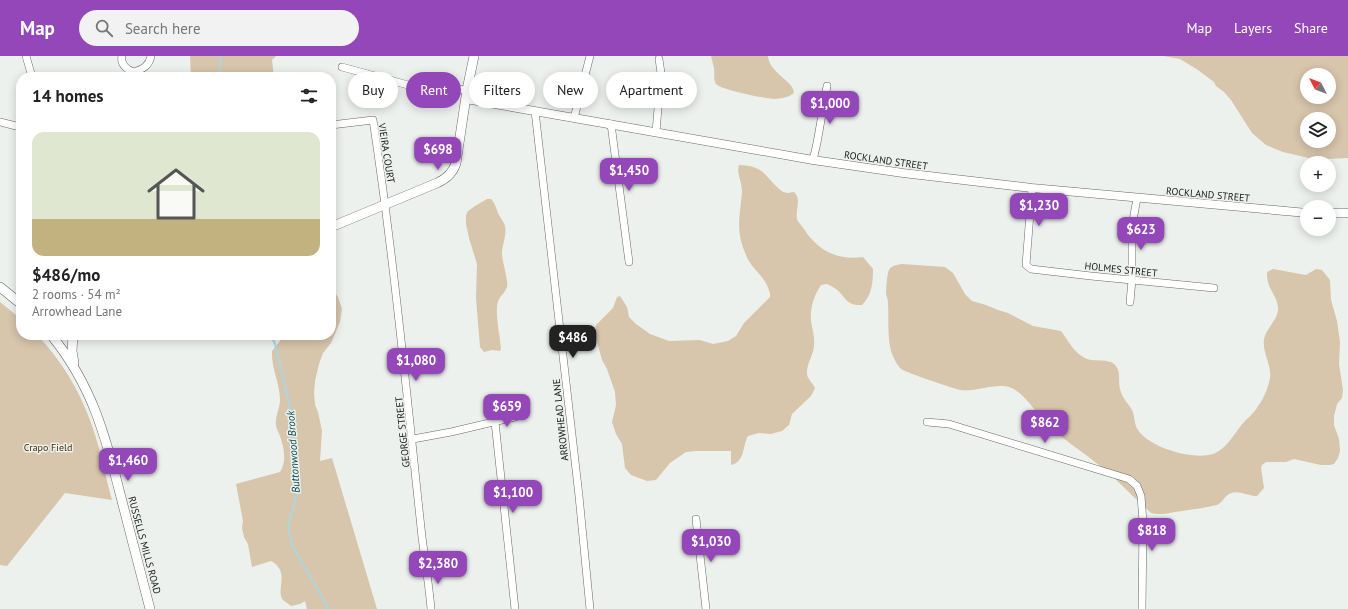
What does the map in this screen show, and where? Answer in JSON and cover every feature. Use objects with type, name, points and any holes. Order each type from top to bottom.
[{"type":"main road","points":[[336,225],[437,183],[445,179],[452,172],[456,163],[474,56]]},
{"type":"main road","points":[[0,287],[16,300]]},
{"type":"main road","name":"RUSSELLS MILLS ROAD","points":[[55,340],[74,366],[89,395],[101,426],[150,609]]},
{"type":"main road","points":[[73,340],[72,351],[74,366]]},
{"type":"street","points":[[26,56],[31,72]]},
{"type":"street","points":[[122,56],[121,59],[127,69],[134,72],[143,69],[148,64],[151,56]]},
{"type":"street","points":[[574,118],[590,56]]},
{"type":"street","points":[[656,132],[661,73],[659,59]]},
{"type":"street","points":[[342,67],[408,85],[467,94]]},
{"type":"street","points":[[813,160],[827,86]]},
{"type":"street","name":"ROCKLAND STREET","points":[[467,94],[574,118],[813,160],[903,173],[1032,188],[1300,212]]},
{"type":"street","name":"ARROWHEAD LANE","points":[[535,110],[579,496],[590,609]]},
{"type":"street","name":"VIEIRA COURT","points":[[336,125],[373,120],[384,205]]},
{"type":"street","points":[[0,122],[16,126]]},
{"type":"street","points":[[611,124],[629,262]]},
{"type":"street","name":"HOLMES STREET","points":[[1032,188],[1026,265],[1031,269],[1214,288]]},
{"type":"street","points":[[1130,302],[1132,280],[1132,226],[1137,198]]},
{"type":"street","name":"GEORGE STREET","points":[[384,205],[413,439],[422,538],[431,609]]},
{"type":"street","points":[[1336,213],[1348,213]]},
{"type":"street","points":[[413,439],[451,432],[514,417]]},
{"type":"street","points":[[495,422],[515,609]]},
{"type":"street","points":[[927,422],[949,424],[1129,479],[1137,486],[1141,496],[1143,522],[1142,609]]},
{"type":"street","points":[[696,519],[706,609]]},
{"type":"green space","points":[[190,56],[276,56],[272,60],[273,72],[191,72]]},
{"type":"green space","points":[[711,56],[768,56],[772,67],[790,85],[794,93],[783,98],[771,99],[726,89],[715,82]]},
{"type":"green space","points":[[1163,56],[1348,56],[1348,158],[1336,159],[1336,156],[1300,156],[1283,152],[1266,145],[1252,133],[1231,100],[1224,92],[1198,70],[1180,59]]},
{"type":"green space","points":[[739,165],[760,170],[783,192],[794,192],[798,198],[797,219],[809,236],[815,243],[829,252],[845,257],[863,257],[873,269],[871,288],[868,297],[862,305],[857,305],[849,302],[830,285],[821,285],[814,297],[811,311],[814,345],[807,372],[815,388],[811,396],[792,414],[789,425],[782,431],[771,434],[759,433],[748,436],[740,460],[732,465],[731,451],[686,452],[670,463],[656,480],[647,481],[631,475],[625,468],[622,444],[616,434],[612,422],[616,405],[615,392],[607,369],[602,360],[595,334],[596,325],[613,308],[617,297],[620,296],[627,307],[629,317],[636,324],[650,334],[669,341],[700,340],[713,344],[728,341],[736,336],[744,323],[770,297],[765,282],[749,260],[740,238],[739,224],[742,192],[738,171]]},
{"type":"green space","points":[[487,199],[491,199],[493,201],[505,226],[502,254],[507,287],[497,306],[501,349],[500,351],[492,350],[484,352],[480,347],[476,298],[477,264],[469,238],[466,215],[468,211]]},
{"type":"green space","points":[[902,264],[945,267],[953,273],[965,294],[972,301],[1008,313],[1033,326],[1061,331],[1074,350],[1081,356],[1093,360],[1113,363],[1118,369],[1119,386],[1121,392],[1132,410],[1137,428],[1142,435],[1155,444],[1170,450],[1199,456],[1218,452],[1227,444],[1255,410],[1267,389],[1270,378],[1270,368],[1264,349],[1264,339],[1276,317],[1278,309],[1276,300],[1268,283],[1267,272],[1273,269],[1306,275],[1316,269],[1322,270],[1330,280],[1331,300],[1337,321],[1340,342],[1339,364],[1343,390],[1342,398],[1337,404],[1334,416],[1334,425],[1339,439],[1340,451],[1338,458],[1334,464],[1330,465],[1321,465],[1294,459],[1286,462],[1266,462],[1261,468],[1264,488],[1257,496],[1235,492],[1227,495],[1217,505],[1163,514],[1151,513],[1102,468],[1050,427],[1026,399],[1015,390],[1009,387],[998,386],[961,390],[901,369],[891,351],[888,302],[886,294],[887,278],[890,268]]},
{"type":"green space","points":[[336,294],[342,309],[340,322],[336,331]]},
{"type":"green space","name":"Crapo Field","points":[[0,302],[16,315],[16,340],[42,340],[56,357],[79,394],[100,451],[112,500],[65,493],[7,566],[0,565]]},
{"type":"green space","points":[[332,340],[323,353],[315,381],[315,405],[322,431],[320,461],[332,458],[377,609],[307,609],[305,601],[291,606],[283,600],[281,596],[282,581],[280,570],[277,565],[271,561],[252,567],[248,544],[244,537],[242,528],[243,521],[236,484],[280,472],[284,463],[284,450],[276,425],[280,394],[272,357],[272,351],[280,341]]},
{"type":"waterway","name":"Buttonwood Brook","points":[[219,72],[221,56]]},
{"type":"waterway","name":"Buttonwood Brook","points":[[273,340],[292,415],[297,494],[288,526],[293,547],[329,609]]}]
